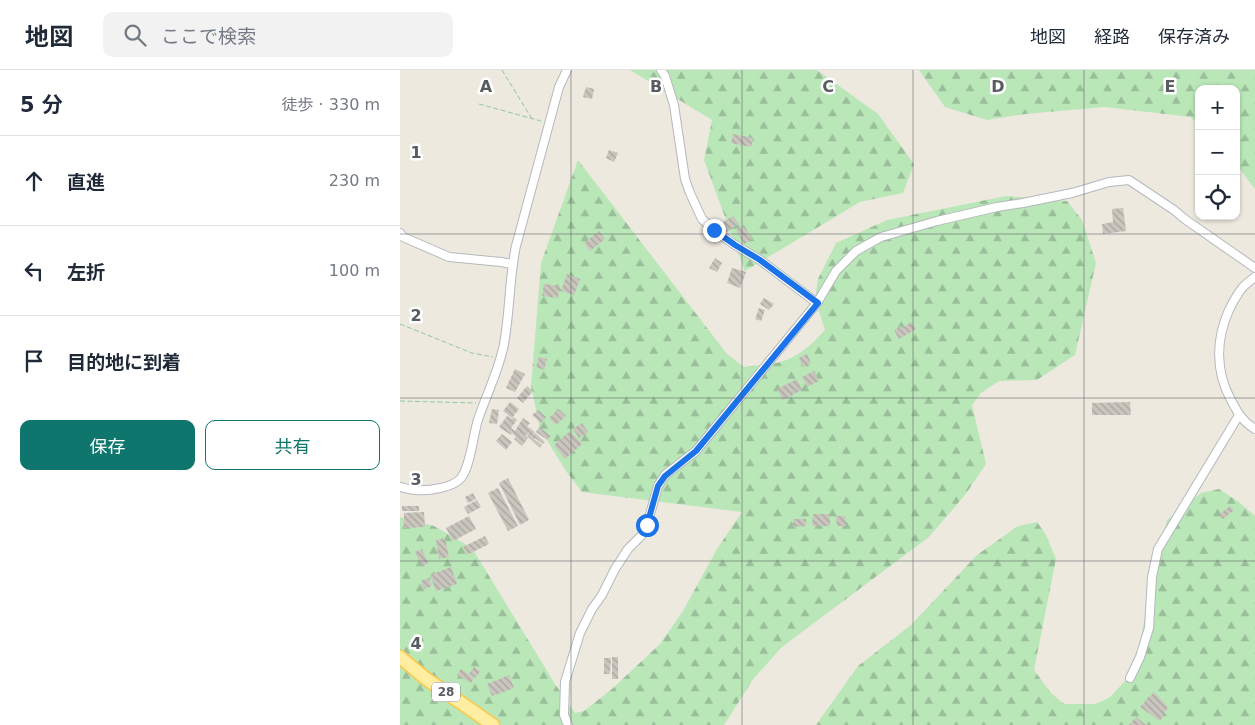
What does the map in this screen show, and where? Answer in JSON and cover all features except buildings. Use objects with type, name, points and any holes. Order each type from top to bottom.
[{"type":"main road","name":"28","points":[[400,657],[425,678],[493,725]]},
{"type":"street","points":[[400,487],[415,490],[452,485],[461,479],[466,470],[484,403],[501,358],[512,264],[548,124],[559,87],[567,70]]},
{"type":"street","points":[[662,70],[674,105],[686,179],[690,193],[702,218],[714,230],[760,260],[818,303]]},
{"type":"street","points":[[568,725],[564,715],[565,682],[580,633],[615,569],[628,550],[641,536],[647,525],[658,486],[665,476],[696,451],[818,303],[836,271],[856,251],[882,237],[937,221],[997,207],[1072,193],[1109,182],[1129,180],[1255,268]]},
{"type":"street","points":[[400,233],[403,237],[449,257],[512,264]]},
{"type":"street","points":[[1255,277],[1244,286],[1235,298],[1224,321],[1218,352],[1221,373],[1227,392],[1239,415],[1255,429]]},
{"type":"street","points":[[1130,678],[1140,656],[1149,628],[1152,578],[1158,549],[1239,415]]},
{"type":"path","points":[[502,70],[533,119]]},
{"type":"path","points":[[480,104],[548,124]]},
{"type":"path","points":[[400,324],[472,353],[501,358]]},
{"type":"path","points":[[400,401],[484,403]]},
{"type":"green space","points":[[630,70],[817,70],[878,114],[914,164],[903,193],[860,202],[745,271],[704,160],[712,120]]},
{"type":"green space","points":[[919,70],[1255,70],[1255,189],[1240,169],[1240,85],[1195,85],[1195,121],[1191,117],[1105,107],[1025,114],[987,120],[945,107]]},
{"type":"green space","points":[[578,160],[727,354],[744,367],[776,363],[791,358],[809,346],[825,330],[815,299],[818,279],[836,243],[887,220],[1006,196],[1067,201],[1082,220],[1096,263],[1075,355],[1037,380],[999,381],[981,393],[972,405],[986,464],[965,495],[929,537],[782,647],[754,678],[724,725],[400,725],[400,517],[434,526],[472,548],[555,684],[575,713],[584,711],[612,689],[660,644],[683,611],[717,549],[742,512],[582,492],[566,471],[540,429],[531,386],[541,263]]},
{"type":"green space","points":[[1219,489],[1239,502],[1255,516],[1255,725],[816,725],[858,666],[911,625],[977,555],[1018,526],[1037,522],[1046,535],[1056,559],[1034,670],[1051,693],[1064,704],[1096,704],[1110,697],[1124,682],[1137,662],[1145,616],[1167,520],[1201,493]]},
{"type":"route","points":[[647,525],[658,486],[665,476],[696,451],[818,303],[760,260],[714,230]]}]
